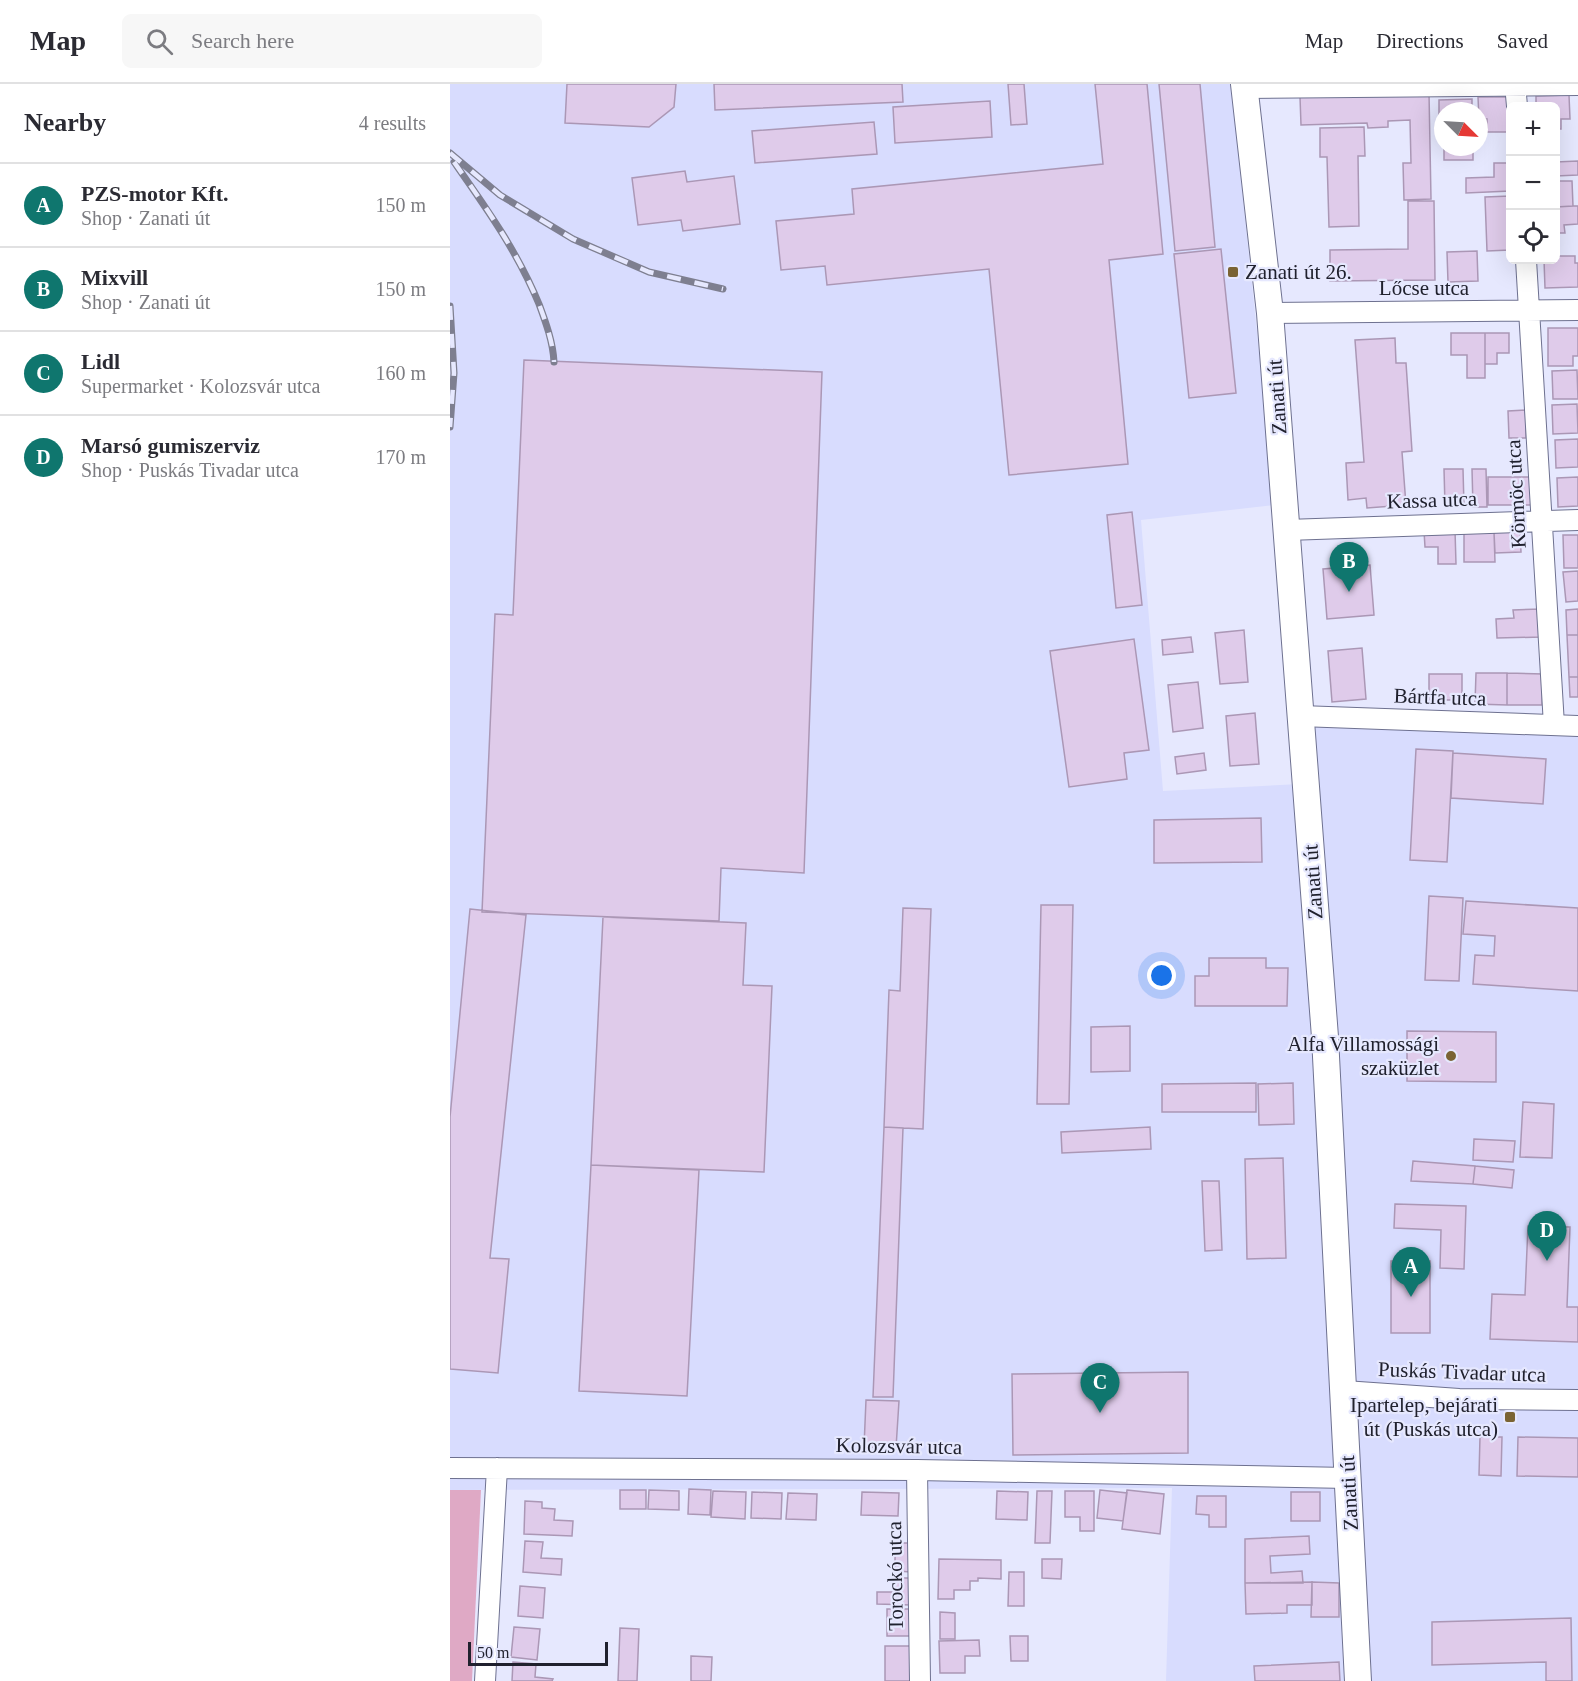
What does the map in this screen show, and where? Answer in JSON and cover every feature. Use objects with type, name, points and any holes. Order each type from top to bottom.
[{"type":"street","points":[[1516,85],[1517,102]]},
{"type":"street","points":[[1244,86],[1578,85]]},
{"type":"street","name":"Zanati út","points":[[1244,86],[1270,313],[1325,1037],[1358,1681]]},
{"type":"street","name":"Körmöc utca","points":[[1526,264],[1554,725]]},
{"type":"street","name":"Lőcse utca","points":[[1270,313],[1578,310]]},
{"type":"street","name":"Kassa utca","points":[[1287,531],[1578,520]]},
{"type":"street","name":"Bártfa utca","points":[[1300,716],[1578,726]]},
{"type":"street","name":"Puskás Tivadar utca","points":[[1344,1391],[1459,1399],[1578,1400]]},
{"type":"street","name":"Kolozsvár utca","points":[[450,1468],[917,1470],[1348,1478]]},
{"type":"street","points":[[485,1681],[497,1468]]},
{"type":"street","name":"Torockó utca","points":[[917,1470],[920,1681]]},
{"type":"shaded area","points":[[450,84],[1231,84],[1275,505],[1141,520],[1163,791],[1300,784],[1297,722],[1578,734],[1578,1681],[1166,1681],[1172,1488],[450,1490]]},
{"type":"shaded area","points":[[450,1490],[481,1490],[472,1681],[450,1681]]},
{"type":"building","points":[[567,84],[676,84],[674,107],[649,127],[565,123]]},
{"type":"building","points":[[714,84],[902,84],[903,102],[715,110]]},
{"type":"building","points":[[1008,84],[1024,84],[1027,124],[1011,125]]},
{"type":"building","points":[[1095,84],[1147,84],[1163,254],[1109,260],[1128,464],[1009,475],[989,269],[827,285],[825,266],[781,270],[776,221],[854,214],[852,189],[1103,164]]},
{"type":"building","points":[[1159,84],[1200,84],[1215,247],[1175,251]]},
{"type":"building","points":[[1429,93],[1431,199],[1404,200],[1403,163],[1411,163],[1410,120],[1388,121],[1388,127],[1368,128],[1367,123],[1301,125],[1300,97]]},
{"type":"building","points":[[1569,95],[1570,119],[1561,119],[1561,129],[1560,102],[1536,102],[1536,96]]},
{"type":"building","points":[[1478,97],[1508,97],[1506,132],[1488,132],[1488,102],[1478,102]]},
{"type":"building","points":[[1472,99],[1472,102],[1439,102],[1439,100]]},
{"type":"building","points":[[990,101],[992,137],[895,143],[893,107]]},
{"type":"building","points":[[874,122],[877,154],[755,163],[752,131]]},
{"type":"building","points":[[1364,127],[1365,156],[1358,156],[1359,226],[1329,227],[1327,157],[1320,157],[1320,128]]},
{"type":"building","points":[[1444,156],[1473,156],[1473,160],[1444,160]]},
{"type":"building","points":[[1578,161],[1578,175],[1560,176],[1560,162]]},
{"type":"building","points":[[1494,163],[1506,163],[1506,191],[1466,193],[1466,178],[1494,177]]},
{"type":"building","points":[[685,171],[687,182],[734,176],[740,224],[683,231],[681,220],[638,225],[632,178]]},
{"type":"building","points":[[1560,181],[1572,181],[1573,206],[1560,207]]},
{"type":"building","points":[[1506,196],[1506,250],[1487,251],[1485,197]]},
{"type":"building","points":[[1408,201],[1434,201],[1435,280],[1330,281],[1330,250],[1408,249]]},
{"type":"building","points":[[1578,206],[1578,224],[1564,225],[1565,233],[1560,233],[1560,207]]},
{"type":"building","points":[[1221,249],[1236,393],[1189,398],[1174,254]]},
{"type":"building","points":[[1477,251],[1478,281],[1448,282],[1447,252]]},
{"type":"building","points":[[1560,256],[1575,256],[1575,263],[1578,263],[1578,287],[1545,288],[1544,264],[1560,264]]},
{"type":"building","points":[[1548,328],[1578,328],[1578,356],[1573,356],[1573,366],[1548,366]]},
{"type":"building","points":[[1451,333],[1485,333],[1485,378],[1467,378],[1467,355],[1451,355]]},
{"type":"building","points":[[1485,333],[1509,333],[1509,353],[1497,353],[1497,364],[1485,364]]},
{"type":"building","points":[[1395,338],[1396,363],[1406,363],[1412,451],[1402,452],[1406,505],[1367,508],[1366,498],[1348,500],[1346,463],[1364,462],[1355,340]]},
{"type":"building","points":[[524,360],[822,372],[804,873],[721,868],[719,921],[482,912],[495,614],[513,615]]},
{"type":"building","points":[[1577,370],[1578,399],[1553,399],[1552,371]]},
{"type":"building","points":[[1577,404],[1578,433],[1553,434],[1552,405]]},
{"type":"building","points":[[1526,410],[1526,438],[1509,438],[1508,411]]},
{"type":"building","points":[[1578,439],[1578,467],[1556,468],[1555,440]]},
{"type":"building","points":[[1444,469],[1463,469],[1464,506],[1445,506]]},
{"type":"building","points":[[1472,469],[1486,469],[1487,507],[1473,507]]},
{"type":"building","points":[[1488,477],[1532,477],[1532,505],[1488,505]]},
{"type":"building","points":[[1578,477],[1578,506],[1558,507],[1557,478]]},
{"type":"building","points":[[1132,512],[1142,605],[1116,608],[1107,515]]},
{"type":"building","points":[[1455,530],[1456,564],[1438,564],[1438,547],[1425,547],[1424,531]]},
{"type":"building","points":[[1520,531],[1521,552],[1495,553],[1494,532]]},
{"type":"building","points":[[1494,532],[1495,562],[1464,562],[1464,533]]},
{"type":"building","points":[[1563,535],[1578,535],[1578,568],[1564,568]]},
{"type":"building","points":[[1370,565],[1374,615],[1327,619],[1323,569]]},
{"type":"building","points":[[1578,571],[1578,601],[1566,602],[1563,572]]},
{"type":"building","points":[[1541,609],[1542,637],[1497,638],[1496,619],[1514,618],[1513,610]]},
{"type":"building","points":[[1578,609],[1578,635],[1567,635],[1566,610]]},
{"type":"building","points":[[1244,630],[1248,682],[1220,684],[1215,633]]},
{"type":"building","points":[[1567,635],[1578,635],[1578,677],[1569,677]]},
{"type":"building","points":[[1191,637],[1193,652],[1163,655],[1162,640]]},
{"type":"building","points":[[1134,639],[1149,750],[1124,753],[1127,779],[1069,787],[1050,651]]},
{"type":"building","points":[[1362,648],[1366,699],[1332,702],[1328,651]]},
{"type":"building","points":[[1476,673],[1507,673],[1507,705],[1475,704]]},
{"type":"building","points":[[1507,673],[1543,674],[1542,705],[1507,705]]},
{"type":"building","points":[[1429,674],[1462,674],[1462,700],[1429,700]]},
{"type":"building","points":[[1569,677],[1578,677],[1578,697],[1570,697]]},
{"type":"building","points":[[1198,682],[1203,728],[1173,732],[1168,685]]},
{"type":"building","points":[[1255,713],[1259,764],[1230,766],[1226,716]]},
{"type":"building","points":[[1416,749],[1453,751],[1447,862],[1410,860]]},
{"type":"building","points":[[1204,753],[1206,770],[1177,774],[1175,757]]},
{"type":"building","points":[[1453,753],[1546,759],[1543,804],[1451,798]]},
{"type":"building","points":[[1261,818],[1262,862],[1154,863],[1154,820]]},
{"type":"building","points":[[1429,896],[1463,898],[1459,981],[1425,980]]},
{"type":"building","points":[[1466,901],[1578,908],[1578,991],[1473,984],[1475,955],[1494,956],[1495,936],[1463,934]]},
{"type":"building","points":[[1041,905],[1073,905],[1069,1104],[1037,1104]]},
{"type":"building","points":[[903,908],[931,909],[923,1129],[884,1127],[889,990],[900,991]]},
{"type":"building","points":[[470,909],[526,915],[490,1258],[509,1259],[498,1373],[450,1369],[450,1117]]},
{"type":"building","points":[[603,917],[746,923],[743,985],[772,986],[764,1172],[591,1165]]},
{"type":"building","points":[[1209,958],[1266,958],[1266,968],[1288,968],[1287,1006],[1195,1006],[1195,976],[1209,976]]},
{"type":"building","points":[[1130,1026],[1130,1071],[1091,1072],[1091,1027]]},
{"type":"building","name":"Alfa Villamossági szaküzlet","points":[[1407,1031],[1496,1032],[1496,1082],[1407,1081]]},
{"type":"building","points":[[1256,1083],[1256,1112],[1162,1112],[1162,1084]]},
{"type":"building","points":[[1293,1083],[1294,1124],[1259,1125],[1258,1084]]},
{"type":"building","points":[[1523,1102],[1554,1104],[1552,1158],[1520,1157]]},
{"type":"building","points":[[884,1127],[903,1128],[893,1397],[873,1397]]},
{"type":"building","points":[[1150,1127],[1151,1149],[1062,1153],[1061,1132]]},
{"type":"building","points":[[1474,1139],[1515,1141],[1513,1162],[1473,1160]]},
{"type":"building","points":[[1283,1158],[1286,1258],[1247,1259],[1245,1159]]},
{"type":"building","points":[[1413,1161],[1475,1166],[1473,1184],[1411,1181]]},
{"type":"building","points":[[591,1165],[699,1170],[687,1396],[579,1391]]},
{"type":"building","points":[[1475,1166],[1514,1170],[1512,1188],[1473,1184]]},
{"type":"building","points":[[1202,1181],[1219,1181],[1222,1250],[1205,1251]]},
{"type":"building","points":[[1395,1204],[1466,1206],[1464,1269],[1440,1268],[1441,1230],[1394,1228]]},
{"type":"building","points":[[1528,1226],[1570,1227],[1567,1307],[1578,1307],[1578,1342],[1490,1339],[1492,1294],[1525,1295]]},
{"type":"building","points":[[1391,1261],[1430,1261],[1430,1333],[1391,1333]]},
{"type":"building","points":[[1188,1372],[1188,1453],[1013,1455],[1012,1374]]},
{"type":"building","points":[[866,1400],[899,1401],[896,1448],[864,1447]]},
{"type":"building","points":[[1480,1437],[1502,1437],[1501,1476],[1479,1475]]},
{"type":"building","points":[[1518,1437],[1578,1438],[1578,1477],[1517,1476]]},
{"type":"building","points":[[689,1489],[711,1490],[710,1515],[688,1514]]},
{"type":"building","points":[[620,1490],[646,1490],[646,1509],[620,1509]]},
{"type":"building","points":[[649,1490],[679,1491],[679,1510],[648,1509]]},
{"type":"building","points":[[1100,1490],[1127,1493],[1123,1521],[1097,1518]]},
{"type":"building","points":[[1127,1490],[1164,1494],[1160,1534],[1122,1529]]},
{"type":"building","points":[[713,1491],[746,1492],[745,1519],[711,1517]]},
{"type":"building","points":[[997,1491],[1028,1492],[1027,1520],[996,1519]]},
{"type":"building","points":[[1037,1491],[1052,1491],[1050,1543],[1035,1543]]},
{"type":"building","points":[[1065,1491],[1094,1491],[1094,1531],[1080,1531],[1080,1517],[1065,1517]]},
{"type":"building","points":[[752,1492],[782,1493],[781,1519],[751,1518]]},
{"type":"building","points":[[862,1492],[899,1493],[898,1516],[861,1515]]},
{"type":"building","points":[[1291,1492],[1320,1492],[1320,1521],[1291,1521]]},
{"type":"building","points":[[788,1493],[817,1494],[816,1520],[786,1519]]},
{"type":"building","points":[[1197,1496],[1226,1496],[1226,1527],[1209,1527],[1209,1515],[1196,1514]]},
{"type":"building","points":[[525,1501],[542,1502],[542,1508],[555,1509],[554,1520],[573,1521],[572,1536],[524,1534]]},
{"type":"building","points":[[1309,1536],[1310,1554],[1270,1556],[1271,1573],[1302,1571],[1303,1583],[1245,1583],[1245,1539]]},
{"type":"building","points":[[525,1541],[543,1542],[541,1558],[562,1559],[561,1575],[523,1572]]},
{"type":"building","points":[[895,1543],[913,1543],[912,1572],[895,1571]]},
{"type":"building","points":[[939,1559],[1001,1560],[1001,1579],[978,1578],[978,1581],[970,1581],[970,1590],[954,1590],[954,1599],[938,1599]]},
{"type":"building","points":[[1042,1559],[1062,1559],[1061,1579],[1042,1578]]},
{"type":"building","points":[[1009,1572],[1024,1572],[1024,1606],[1008,1606]]},
{"type":"building","points":[[894,1578],[911,1578],[911,1605],[877,1604],[877,1592],[894,1592]]},
{"type":"building","points":[[1312,1582],[1339,1583],[1339,1617],[1311,1617]]},
{"type":"building","points":[[1312,1582],[1312,1605],[1287,1605],[1287,1613],[1246,1614],[1245,1583]]},
{"type":"building","points":[[520,1586],[545,1588],[543,1618],[518,1616]]},
{"type":"building","points":[[887,1609],[911,1609],[911,1636],[887,1636]]},
{"type":"building","points":[[940,1612],[955,1613],[955,1639],[940,1639]]},
{"type":"building","points":[[1571,1618],[1572,1681],[1546,1681],[1546,1662],[1432,1665],[1432,1622]]},
{"type":"building","points":[[514,1627],[540,1629],[537,1660],[511,1657]]},
{"type":"building","points":[[620,1628],[639,1629],[637,1681],[618,1681]]},
{"type":"building","points":[[1010,1636],[1028,1636],[1028,1661],[1011,1661]]},
{"type":"building","points":[[979,1640],[980,1656],[965,1656],[965,1673],[940,1673],[939,1641]]},
{"type":"building","points":[[885,1646],[910,1646],[910,1681],[885,1681]]},
{"type":"building","points":[[691,1656],[712,1657],[711,1681],[691,1681]]},
{"type":"building","points":[[513,1662],[536,1664],[535,1677],[553,1679],[552,1681],[512,1681]]},
{"type":"building","points":[[1339,1662],[1340,1681],[1255,1681],[1254,1666]]},
{"type":"railway","points":[[450,153],[500,195],[573,239],[649,272],[723,289]]},
{"type":"railway","points":[[454,162],[501,231],[521,266],[547,325],[554,362]]},
{"type":"railway","points":[[450,306],[454,373],[450,427]]},
{"type":"place","name":"Zanati út 26.","points":[[1233,272]]},
{"type":"place","name":"Mixvill","points":[[1349,592]]},
{"type":"place","name":"Alfa Villamossági szaküzlet","points":[[1451,1056]]},
{"type":"place","name":"Marsó gumiszerviz","points":[[1547,1261]]},
{"type":"place","name":"PZS-motor Kft.","points":[[1411,1297]]},
{"type":"place","name":"Lidl","points":[[1100,1413]]},
{"type":"place","name":"Ipartelep, bejárati út (Puskás utca)","points":[[1510,1417]]}]
